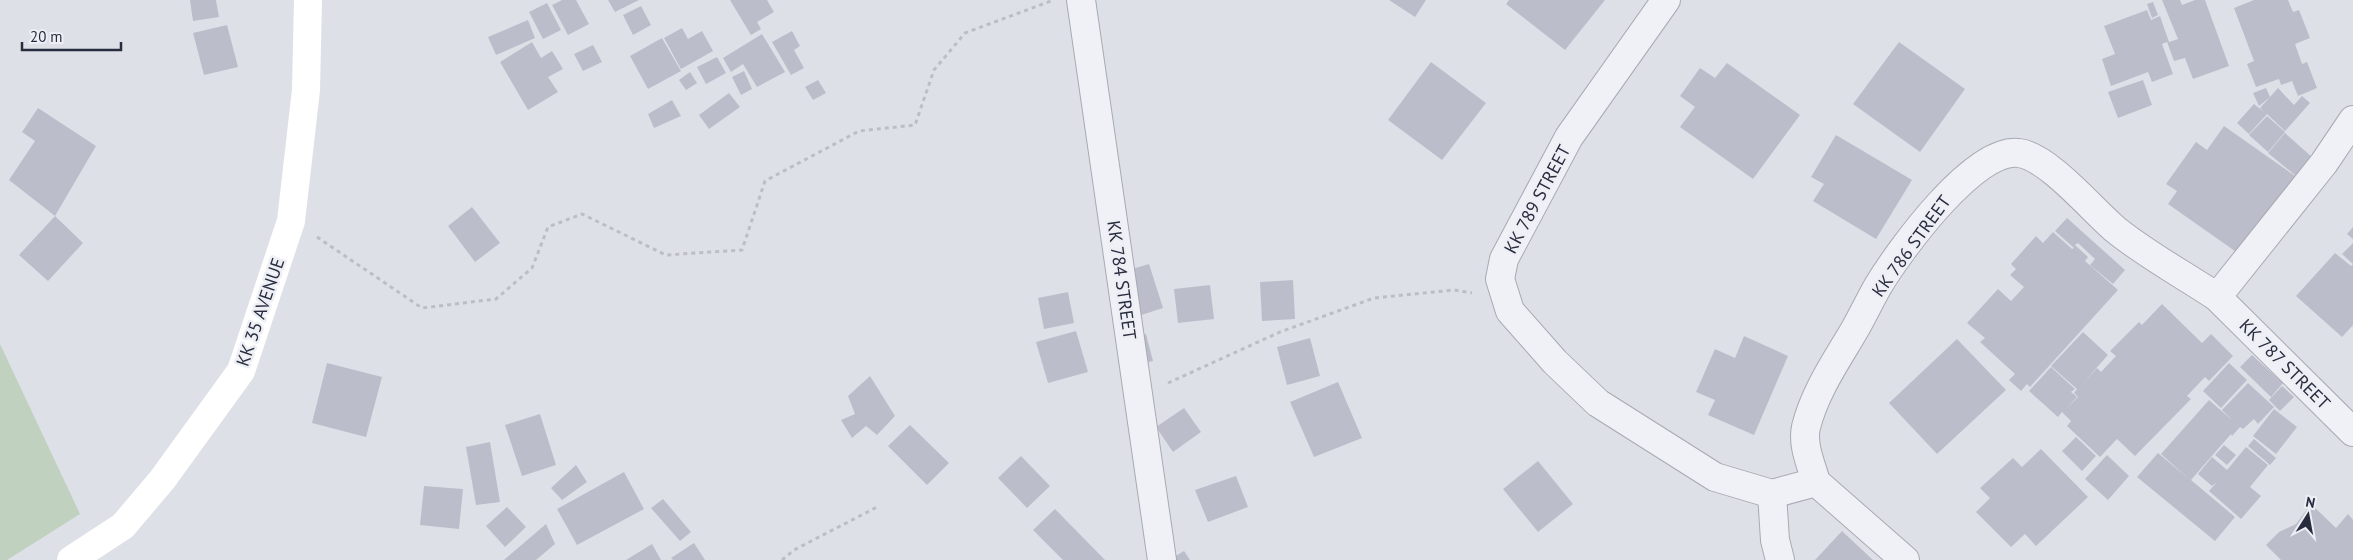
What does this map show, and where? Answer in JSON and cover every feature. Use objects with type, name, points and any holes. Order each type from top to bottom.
[{"type":"main road","name":"KK 35 AVENUE","points":[[71,560],[123,526],[162,480],[240,371],[291,221],[306,90],[308,0]]},
{"type":"street","name":"KK 784 STREET","points":[[1081,0],[1162,560]]},
{"type":"street","name":"KK 789 STREET","points":[[1666,0],[1569,137],[1504,259],[1500,279],[1510,311],[1555,362],[1598,403],[1715,477],[1772,494]]},
{"type":"street","points":[[2217,296],[2324,163],[2353,120]]},
{"type":"street","name":"KK 786 STREET","points":[[1816,482],[1805,441],[1806,427],[1827,377],[1879,285],[1938,204],[1973,170],[2000,156],[2020,152],[2040,163],[2072,187],[2116,230],[2217,296]]},
{"type":"street","name":"KK 787 STREET","points":[[2217,296],[2353,432]]},
{"type":"street","points":[[1780,560],[1775,540],[1772,494],[1816,482],[1905,560]]},
{"type":"path","points":[[291,221],[422,308],[496,299],[532,268],[548,227],[582,214],[666,255],[742,250],[765,180],[859,131],[915,125],[934,70],[965,33],[1049,1],[1081,0]]},
{"type":"path","points":[[1138,395],[1280,332],[1374,298],[1454,290],[1507,299]]},
{"type":"path","points":[[782,560],[794,550],[879,506]]},
{"type":"green space","points":[[0,344],[80,514],[7,560],[0,560]]},
{"type":"building","points":[[190,0],[216,0],[219,17],[193,21]]},
{"type":"building","points":[[562,0],[576,0],[589,24],[568,35],[552,5]]},
{"type":"building","points":[[608,0],[639,0],[615,12]]},
{"type":"building","points":[[730,0],[767,0],[774,12],[757,22],[761,29],[751,35]]},
{"type":"building","points":[[1389,0],[1426,0],[1415,17]]},
{"type":"building","points":[[1509,0],[1605,0],[1565,50],[1506,4]]},
{"type":"building","points":[[2162,0],[2180,0],[2182,5],[2195,0],[2205,0],[2229,66],[2193,79],[2185,58],[2174,61],[2167,42],[2162,44],[2173,74],[2152,82],[2148,72],[2111,86],[2102,59],[2115,54],[2104,26],[2147,10],[2151,20],[2160,16],[2169,42],[2178,39]]},
{"type":"building","points":[[2254,0],[2288,0],[2293,12],[2299,10],[2310,38],[2295,44],[2302,64],[2307,62],[2317,88],[2298,96],[2292,81],[2281,85],[2279,79],[2256,87],[2247,64],[2254,61],[2234,8]]},
{"type":"building","points":[[2153,2],[2158,15],[2152,18],[2147,4]]},
{"type":"building","points":[[547,3],[561,30],[543,39],[529,12]]},
{"type":"building","points":[[641,6],[651,25],[633,35],[623,15]]},
{"type":"building","points":[[528,20],[535,38],[496,55],[488,37]]},
{"type":"building","points":[[227,25],[238,67],[204,75],[193,33]]},
{"type":"building","points":[[682,28],[688,39],[702,31],[713,51],[681,69],[664,38]]},
{"type":"building","points":[[792,31],[800,46],[794,50],[804,68],[791,75],[772,42]]},
{"type":"building","points":[[762,34],[785,72],[757,87],[743,64],[731,72],[723,58]]},
{"type":"building","points":[[662,38],[681,71],[648,89],[630,56]]},
{"type":"building","points":[[532,42],[541,58],[552,51],[563,69],[548,77],[558,92],[528,110],[500,62]]},
{"type":"building","points":[[1899,42],[1965,89],[1920,152],[1853,104]]},
{"type":"building","points":[[593,45],[602,62],[583,71],[574,54]]},
{"type":"building","points":[[717,57],[726,73],[706,84],[697,67]]},
{"type":"building","points":[[1431,62],[1486,103],[1442,160],[1388,120]]},
{"type":"building","points":[[1727,63],[1800,115],[1753,179],[1680,127],[1695,107],[1680,96],[1700,68],[1715,78]]},
{"type":"building","points":[[744,71],[752,89],[741,95],[732,77]]},
{"type":"building","points":[[690,72],[697,83],[686,90],[679,80]]},
{"type":"building","points":[[818,80],[826,93],[813,100],[805,87]]},
{"type":"building","points":[[2143,80],[2152,105],[2118,118],[2108,92]]},
{"type":"building","points":[[2266,88],[2270,97],[2259,106],[2253,93]]},
{"type":"building","points":[[2278,88],[2294,105],[2302,96],[2310,103],[2285,131],[2267,114],[2249,134],[2237,123],[2254,104],[2264,112],[2260,108]]},
{"type":"building","points":[[729,93],[740,107],[709,129],[699,115]]},
{"type":"building","points":[[672,100],[681,116],[654,128],[648,114]]},
{"type":"building","points":[[38,108],[96,146],[55,216],[9,180],[35,141],[22,132]]},
{"type":"building","points":[[2267,116],[2285,132],[2268,152],[2249,135]]},
{"type":"building","points":[[2224,126],[2298,178],[2242,256],[2168,204],[2177,191],[2166,184],[2196,142],[2207,150]]},
{"type":"building","points":[[2285,133],[2312,157],[2296,176],[2268,153]]},
{"type":"building","points":[[1836,135],[1912,180],[1876,239],[1813,201],[1824,184],[1811,177]]},
{"type":"building","points":[[472,207],[500,243],[475,262],[448,226]]},
{"type":"building","points":[[55,216],[83,243],[48,281],[19,255]]},
{"type":"building","points":[[2067,218],[2125,270],[2113,284],[2090,265],[2095,259],[2078,243],[2075,245],[2088,257],[2085,261],[2118,290],[2030,387],[2027,384],[2021,391],[2009,380],[2015,374],[1980,342],[1985,338],[1967,323],[1998,289],[2011,301],[2024,287],[2010,275],[2016,269],[2011,264],[2036,236],[2043,243],[2053,232],[2072,249],[2074,248],[2055,231]]},
{"type":"building","points":[[2353,227],[2353,239],[2347,234]]},
{"type":"building","points":[[2353,243],[2353,264],[2342,254]]},
{"type":"building","points":[[2335,253],[2351,266],[2353,264],[2353,325],[2342,337],[2296,296]]},
{"type":"building","points":[[1149,264],[1163,308],[1129,319],[1115,274]]},
{"type":"building","points":[[1293,280],[1295,319],[1262,321],[1260,282]]},
{"type":"building","points":[[1210,285],[1214,319],[1178,323],[1174,289]]},
{"type":"building","points":[[1068,292],[1074,323],[1044,329],[1038,298]]},
{"type":"building","points":[[2162,304],[2202,343],[2211,334],[2233,356],[2209,381],[2205,377],[2187,396],[2191,399],[2135,456],[2117,439],[2100,457],[2067,426],[2071,421],[2062,412],[2058,417],[2029,391],[2051,367],[2075,389],[2071,392],[2077,397],[2067,408],[2078,397],[2074,393],[2077,389],[2051,366],[2083,332],[2108,355],[2082,384],[2097,368],[2101,372],[2116,356],[2110,351],[2139,322],[2142,325]]},
{"type":"building","points":[[1076,331],[1088,372],[1048,383],[1036,342]]},
{"type":"building","points":[[1146,334],[1153,361],[1127,368],[1119,341]]},
{"type":"building","points":[[1744,336],[1788,356],[1754,435],[1708,415],[1715,400],[1696,392],[1715,349],[1735,358]]},
{"type":"building","points":[[1310,338],[1320,376],[1287,385],[1277,347]]},
{"type":"building","points":[[1957,339],[2006,390],[1937,454],[1889,403]]},
{"type":"building","points":[[2252,355],[2283,383],[2271,397],[2240,367]]},
{"type":"building","points":[[327,363],[382,377],[366,437],[312,423]]},
{"type":"building","points":[[2229,363],[2247,380],[2221,408],[2203,391]]},
{"type":"building","points":[[870,376],[895,416],[877,435],[866,426],[852,438],[841,420],[855,414],[848,396]]},
{"type":"building","points":[[1338,382],[1362,438],[1314,457],[1290,402]]},
{"type":"building","points":[[2248,383],[2274,407],[2258,424],[2254,419],[2243,429],[2240,427],[2232,436],[2231,434],[2191,480],[2235,517],[2215,541],[2137,477],[2158,453],[2189,479],[2161,454],[2209,400],[2233,421],[2222,410]]},
{"type":"building","points":[[2282,386],[2294,397],[2280,411],[2269,400]]},
{"type":"building","points":[[1184,408],[1201,432],[1173,452],[1156,427]]},
{"type":"building","points":[[2274,409],[2297,427],[2276,454],[2253,436]]},
{"type":"building","points":[[540,414],[556,465],[522,476],[505,425]]},
{"type":"building","points":[[910,425],[949,463],[927,485],[888,446]]},
{"type":"building","points":[[2076,437],[2096,456],[2082,471],[2062,451]]},
{"type":"building","points":[[2254,439],[2276,458],[2270,465],[2248,446]]},
{"type":"building","points":[[490,442],[500,502],[476,505],[466,447]]},
{"type":"building","points":[[2224,445],[2236,455],[2227,465],[2215,455]]},
{"type":"building","points":[[2246,447],[2268,465],[2250,487],[2261,496],[2241,519],[2209,491],[2217,482],[2212,486],[2198,474],[2212,457],[2227,470]]},
{"type":"building","points":[[2041,449],[2088,497],[2036,546],[2025,534],[2011,547],[1976,512],[1990,498],[1980,488],[2013,458],[2022,467]]},
{"type":"building","points":[[2107,455],[2129,476],[2108,500],[2085,479]]},
{"type":"building","points":[[1021,456],[1050,486],[1027,508],[998,478]]},
{"type":"building","points":[[1538,461],[1573,504],[1538,532],[1503,489]]},
{"type":"building","points":[[576,465],[587,482],[562,500],[551,488]]},
{"type":"building","points":[[624,472],[644,509],[577,545],[557,509]]},
{"type":"building","points":[[1236,476],[1248,507],[1208,522],[1195,490]]},
{"type":"building","points":[[424,486],[463,489],[459,529],[420,525]]},
{"type":"building","points":[[663,499],[691,532],[680,541],[651,508]]},
{"type":"building","points":[[2311,504],[2336,528],[2348,514],[2353,520],[2353,560],[2281,560],[2266,545],[2279,532],[2296,524]]},
{"type":"building","points":[[507,507],[526,527],[505,547],[486,526]]},
{"type":"building","points":[[1055,509],[1105,560],[1063,560],[1033,530]]},
{"type":"building","points":[[546,524],[555,544],[536,560],[504,560]]},
{"type":"building","points":[[1842,531],[1873,560],[1815,560]]},
{"type":"building","points":[[694,543],[705,560],[673,560],[671,558]]},
{"type":"building","points":[[652,544],[661,560],[626,560]]},
{"type":"building","points":[[1184,551],[1190,560],[1169,560]]}]
